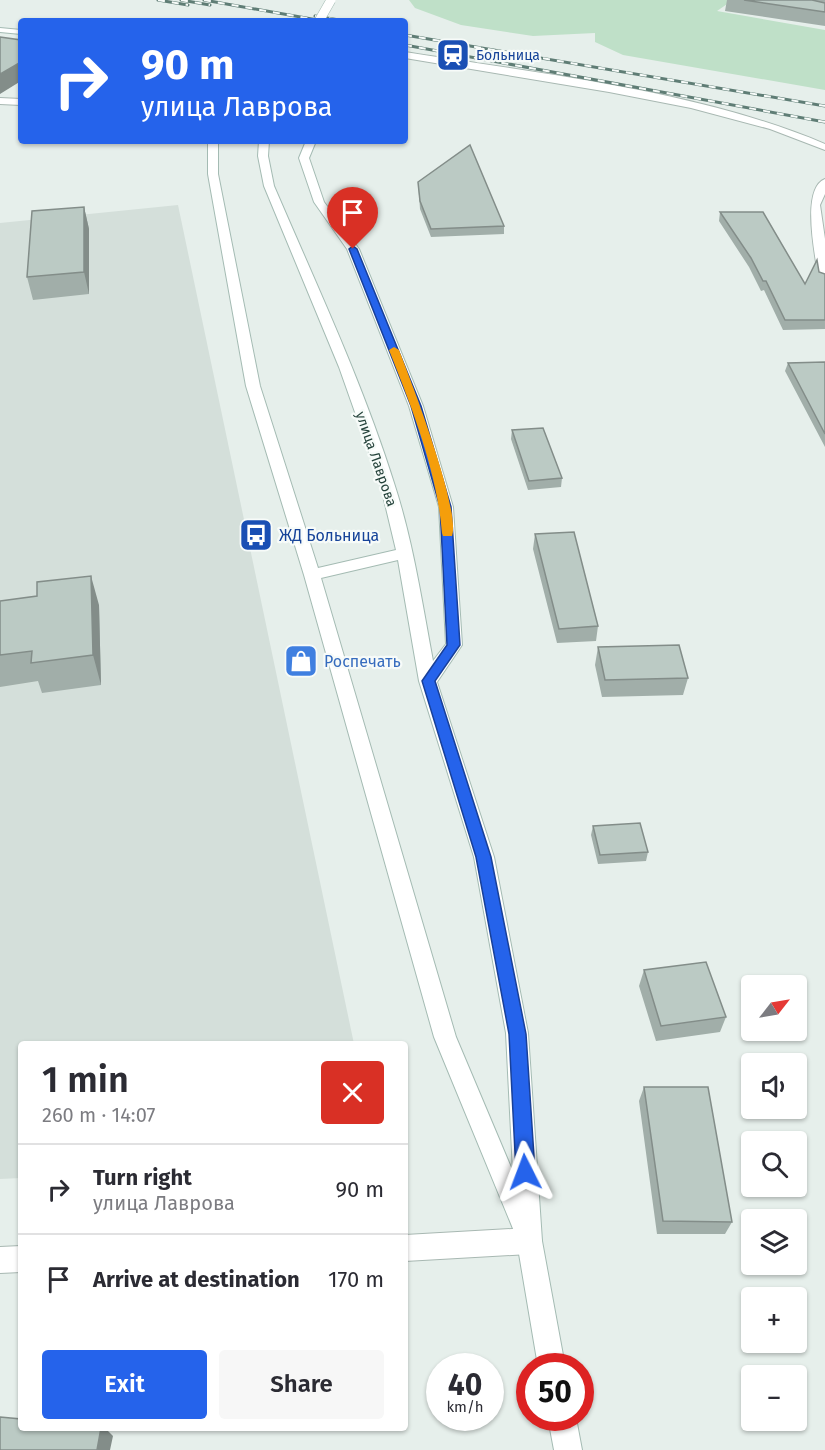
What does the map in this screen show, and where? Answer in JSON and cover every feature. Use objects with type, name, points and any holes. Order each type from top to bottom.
[{"type":"main road","points":[[321,18],[331,0]]},
{"type":"main road","points":[[0,30],[18,32]]},
{"type":"main road","points":[[408,56],[658,98],[745,117],[796,134],[825,147]]},
{"type":"main road","points":[[0,101],[18,102]]},
{"type":"main road","points":[[213,144],[213,174],[253,386],[312,575],[445,1037],[529,1241],[408,1248]]},
{"type":"main road","name":"улица Лаврова","points":[[264,144],[263,156],[269,186],[345,368],[387,483],[405,553],[428,681],[484,857],[517,1034],[529,1241],[550,1353]]},
{"type":"main road","points":[[311,144],[304,158],[319,202],[353,249],[416,406],[446,507],[454,645],[428,681]]},
{"type":"main road","points":[[825,182],[815,205],[825,281]]},
{"type":"main road","points":[[312,575],[405,553]]},
{"type":"main road","points":[[0,1260],[18,1259]]},
{"type":"main road","points":[[564,1431],[568,1450]]},
{"type":"shaded area","points":[[178,205],[353,1041],[18,1041],[18,1178],[0,1179],[0,223]]},
{"type":"green space","points":[[409,0],[733,0],[717,11],[825,30],[825,90],[623,55],[595,42],[595,33],[533,36],[461,25],[415,8]]},
{"type":"building","points":[[744,0],[812,0],[825,3],[825,12]]},
{"type":"building","points":[[0,37],[18,40],[18,64],[0,74]]},
{"type":"building","points":[[470,145],[504,226],[431,229],[420,201],[418,182]]},
{"type":"building","points":[[84,207],[84,272],[27,277],[32,211]]},
{"type":"building","points":[[720,212],[763,212],[805,284],[817,260],[819,272],[825,274],[825,320],[785,320],[766,281],[763,281],[751,258]]},
{"type":"building","points":[[825,362],[825,434],[788,363]]},
{"type":"building","points":[[543,428],[562,478],[529,481],[512,430]]},
{"type":"building","points":[[574,532],[598,626],[559,629],[535,534]]},
{"type":"building","points":[[91,576],[93,655],[31,663],[32,651],[0,655],[0,601],[37,596],[37,582]]},
{"type":"building","points":[[679,645],[688,678],[605,680],[598,647]]},
{"type":"building","points":[[640,823],[648,852],[600,855],[593,826]]},
{"type":"building","points":[[706,962],[726,1017],[661,1026],[644,970]]},
{"type":"building","points":[[644,1087],[708,1087],[732,1222],[663,1221]]},
{"type":"building","points":[[0,1417],[18,1419],[18,1431],[100,1431],[97,1450],[0,1450]]},
{"type":"railway","points":[[158,0],[188,5]]},
{"type":"railway","points":[[181,0],[210,5]]},
{"type":"railway","points":[[204,0],[306,18]]},
{"type":"railway","points":[[315,16],[327,18]]},
{"type":"railway","points":[[408,36],[825,106]]},
{"type":"railway","points":[[408,46],[825,122]]},
{"type":"slow traffic","points":[[394,350],[416,406],[446,507],[448,533]]},
{"type":"place","name":"Больница","points":[[453,55]]},
{"type":"place","name":"ЖД Больница","points":[[256,535]]},
{"type":"place","name":"Роспечать","points":[[301,661]]},
{"type":"route","points":[[353,249],[416,406],[446,507],[454,645],[428,681],[484,857],[517,1034],[525,1172]]}]
